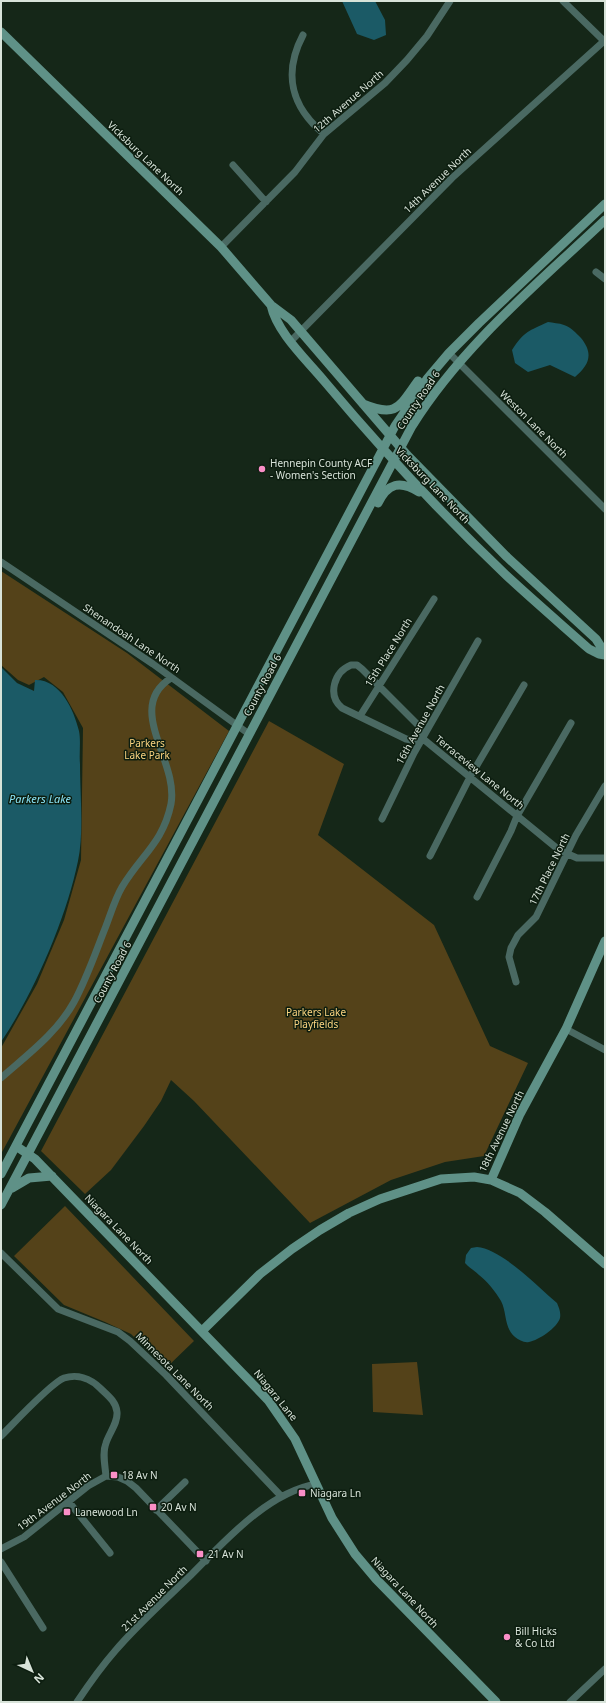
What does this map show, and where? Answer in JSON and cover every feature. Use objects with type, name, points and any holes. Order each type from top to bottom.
[{"type":"main road","name":"Vicksburg Lane North","points":[[1,32],[221,247],[271,305],[286,316],[301,331],[400,448],[507,557],[596,639],[605,654]]},
{"type":"main road","name":"County Road 6","points":[[1,1174],[390,435],[413,399],[447,355],[478,323],[605,204]]},
{"type":"main road","name":"County Road 6","points":[[1,1205],[393,460],[422,410],[459,362],[513,307],[605,220]]},
{"type":"main road","name":"Vicksburg Lane North","points":[[271,305],[274,315],[291,341],[383,449],[434,503],[532,599],[589,649],[599,654],[605,654]]},
{"type":"main road","points":[[363,404],[381,411],[389,411],[397,408],[429,368],[447,355]]},
{"type":"main road","points":[[342,557],[356,543],[382,494],[391,486],[409,486],[434,503]]},
{"type":"main road","name":"18th Avenue North","points":[[202,1331],[265,1270],[320,1230],[349,1213],[385,1197],[441,1178],[474,1177],[491,1180],[520,1114],[566,1029],[605,942]]},
{"type":"main road","name":"Niagara Lane North","points":[[16,1146],[29,1154],[52,1176],[202,1331]]},
{"type":"main road","points":[[10,1189],[21,1181],[29,1178],[52,1176]]},
{"type":"main road","points":[[491,1180],[513,1189],[533,1202],[605,1264]]},
{"type":"main road","name":"Niagara Lane","points":[[202,1331],[257,1387],[280,1414],[295,1438],[316,1484]]},
{"type":"main road","name":"Niagara Lane North","points":[[316,1484],[338,1527],[362,1563],[496,1702]]},
{"type":"street","points":[[563,1],[604,41]]},
{"type":"street","name":"12th Avenue North","points":[[221,247],[295,172],[324,134],[385,83],[407,60],[427,36],[448,2]]},
{"type":"street","points":[[303,35],[296,47],[293,61],[293,89],[305,114],[324,134]]},
{"type":"street","name":"14th Avenue North","points":[[291,341],[452,178],[604,41]]},
{"type":"street","points":[[234,165],[266,202]]},
{"type":"street","points":[[596,272],[605,279]]},
{"type":"street","name":"Weston Lane North","points":[[447,355],[459,362],[605,509]]},
{"type":"street","name":"Shenandoah Lane North","points":[[1,562],[171,678],[249,734]]},
{"type":"street","name":"15th Place North","points":[[360,716],[434,599]]},
{"type":"street","name":"16th Avenue North","points":[[382,819],[422,738],[478,641]]},
{"type":"street","name":"Terraceview Lane North","points":[[379,685],[362,668],[357,665],[351,665],[345,667],[342,671],[334,685],[333,691],[337,704],[342,708],[412,741],[417,741],[422,738],[567,855],[577,858],[605,858]]},
{"type":"street","points":[[1,1078],[46,1038],[62,1020],[74,1002],[87,976],[122,888],[155,844],[167,821],[171,802],[172,784],[153,725],[151,710],[154,697],[165,682],[171,678]]},
{"type":"street","points":[[430,856],[470,777],[524,684]]},
{"type":"street","points":[[379,685],[419,726],[422,731],[422,738]]},
{"type":"street","points":[[477,897],[511,831],[517,816],[571,723]]},
{"type":"street","name":"17th Place North","points":[[516,982],[510,961],[511,948],[518,935],[536,917],[582,824],[605,786]]},
{"type":"street","points":[[566,1029],[605,1050]]},
{"type":"street","name":"Minnesota Lane North","points":[[1,1253],[58,1309],[118,1332],[130,1340],[166,1375],[281,1496]]},
{"type":"street","points":[[1,1436],[48,1389],[62,1378],[74,1376],[84,1377],[96,1383],[115,1403],[117,1421],[105,1444],[104,1453],[106,1476]]},
{"type":"street","name":"19th Avenue North","points":[[1,1549],[24,1537],[70,1502],[88,1486],[106,1476],[118,1477],[127,1481],[136,1488],[206,1561]]},
{"type":"street","points":[[156,1510],[185,1482]]},
{"type":"street","name":"21st Avenue North","points":[[77,1702],[115,1650],[250,1519],[281,1496],[302,1487],[316,1484]]},
{"type":"street","points":[[70,1502],[110,1553]]},
{"type":"street","points":[[1,1562],[43,1628]]},
{"type":"street","points":[[570,1702],[605,1669]]},
{"type":"green space","name":"Parkers Lake Park","points":[[1,571],[127,653],[229,731],[1,1154],[1,1048],[37,984],[64,920],[81,860],[83,728],[63,692],[44,677],[29,685],[18,680],[1,665]]},
{"type":"green space","name":"Parkers Lake Playfields","points":[[269,721],[344,764],[318,835],[434,925],[490,1046],[528,1063],[484,1156],[445,1162],[391,1180],[310,1223],[194,1101],[171,1080],[161,1101],[111,1170],[85,1194],[41,1151]]},
{"type":"green space","points":[[65,1206],[194,1341],[166,1368],[131,1334],[64,1305],[14,1256]]},
{"type":"green space","points":[[417,1362],[423,1415],[373,1412],[372,1364]]},
{"type":"water","points":[[342,1],[375,1],[385,20],[386,35],[374,40],[357,34]]},
{"type":"water","points":[[548,322],[569,327],[581,338],[588,349],[589,354],[586,364],[580,373],[575,377],[550,365],[528,372],[515,363],[512,350],[520,339],[531,330]]},
{"type":"water","name":"Parkers Lake","points":[[1,667],[17,683],[34,691],[35,680],[44,681],[52,685],[59,690],[74,714],[80,735],[81,838],[73,883],[57,931],[37,978],[1,1042]]},
{"type":"water","points":[[477,1247],[487,1249],[508,1261],[557,1303],[560,1318],[552,1329],[538,1339],[527,1342],[523,1342],[511,1333],[507,1325],[503,1305],[499,1297],[485,1280],[465,1263],[466,1255],[471,1248]]},
{"type":"place","name":"Hennepin County ACF - Women's Section","points":[[262,469]]},
{"type":"place","name":"18 Av N","points":[[114,1475]]},
{"type":"place","name":"Niagara Ln","points":[[302,1493]]},
{"type":"place","name":"20 Av N","points":[[153,1507]]},
{"type":"place","name":"Lanewood Ln","points":[[67,1512]]},
{"type":"place","name":"21 Av N","points":[[200,1554]]},
{"type":"place","name":"Bill Hicks & Co Ltd","points":[[507,1637]]}]
